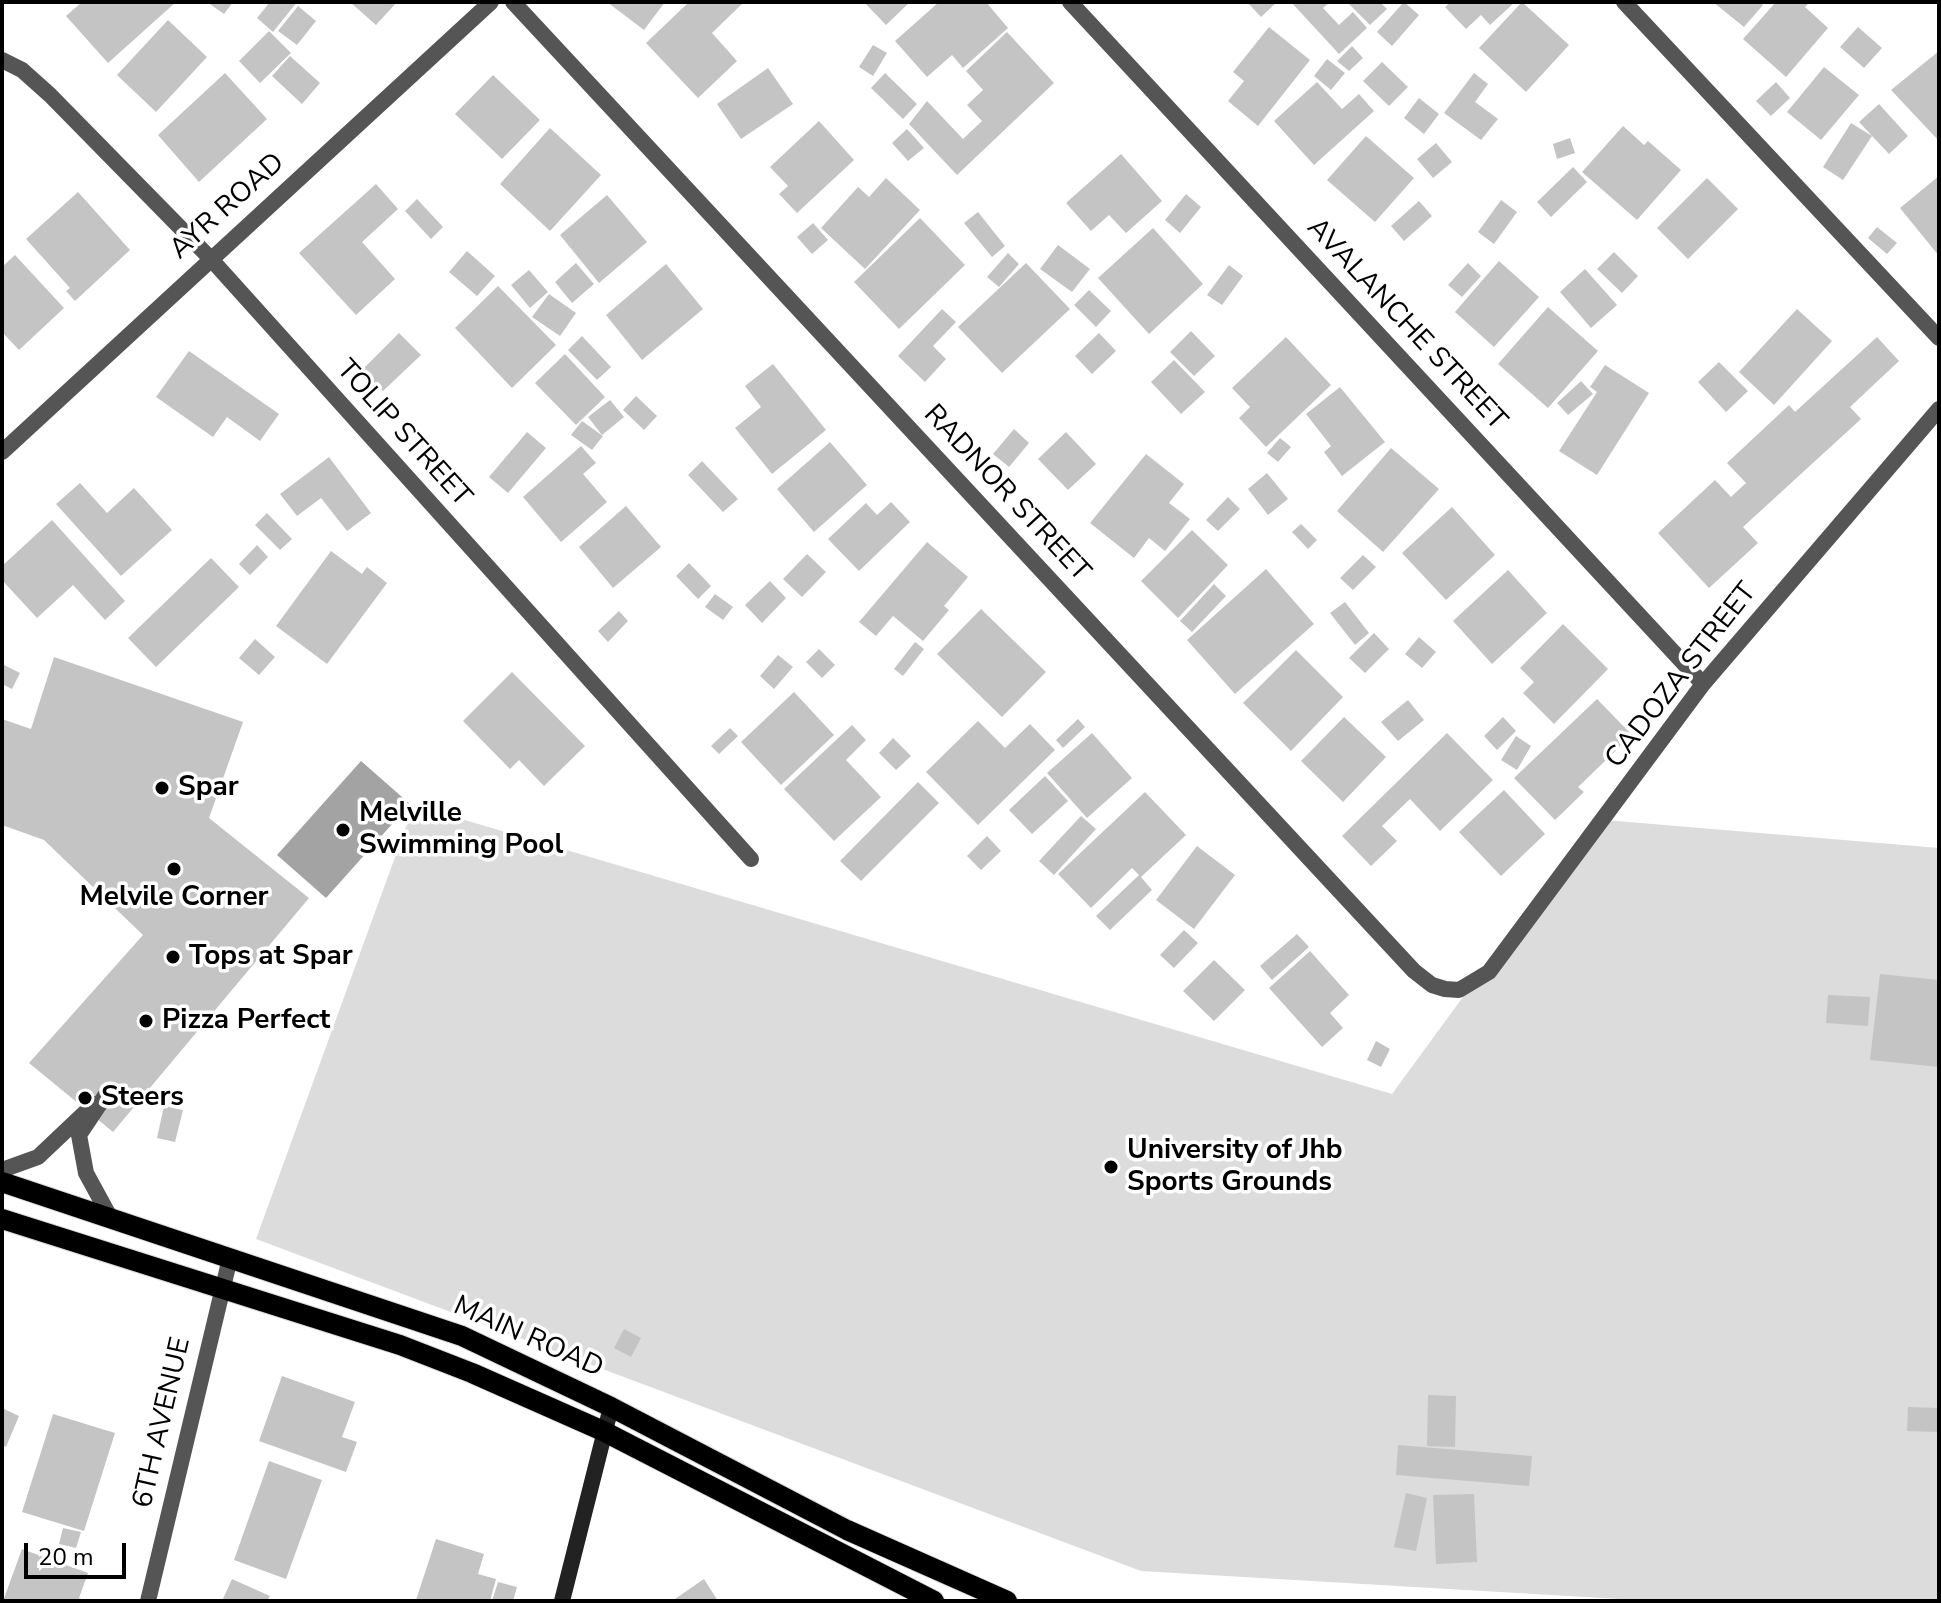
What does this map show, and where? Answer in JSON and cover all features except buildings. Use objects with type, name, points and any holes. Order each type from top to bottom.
[{"type":"main road","name":"MAIN ROAD","points":[[2,1182],[462,1336],[611,1407],[981,1597],[1007,1601]]},
{"type":"main road","name":"MAIN ROAD","points":[[2,1219],[400,1345],[603,1431],[934,1601]]},
{"type":"street","name":"AYR ROAD","points":[[2,452],[491,2]]},
{"type":"street","name":"RADNOR STREET","points":[[513,2],[1414,971],[1432,985],[1445,989],[1459,990],[1475,983]]},
{"type":"street","name":"AVALANCHE STREET","points":[[1070,2],[1703,684]]},
{"type":"street","points":[[1624,2],[1939,338]]},
{"type":"street","name":"TOLIP STREET","points":[[2,60],[22,70],[50,95],[210,258],[751,859]]},
{"type":"street","name":"CADOZA STREET","points":[[1475,983],[1497,962],[1703,684],[1939,409]]},
{"type":"street","points":[[2,1170],[38,1157],[73,1121],[105,1096],[79,1135],[86,1173],[110,1217]]},
{"type":"street","name":"6TH AVENUE","points":[[148,1601],[230,1258]]},
{"type":"street","points":[[562,1601],[611,1407]]},
{"type":"shaded area","name":"Melville Swimming Pool","points":[[361,761],[410,804],[326,898],[277,855]]},
{"type":"shaded area","name":"University of Jhb Sports Grounds","points":[[414,805],[1392,1094],[1593,819],[1939,848],[1939,1601],[1654,1601],[1141,1571],[256,1239]]},
{"type":"place","name":"Spar","points":[[162,788]]},
{"type":"place","name":"Melville Swimming Pool","points":[[343,830]]},
{"type":"place","name":"Melvile Corner","points":[[174,869]]},
{"type":"place","name":"Tops at Spar","points":[[173,957]]},
{"type":"place","name":"Pizza Perfect","points":[[146,1021]]},
{"type":"place","name":"Steers","points":[[85,1098]]},
{"type":"place","name":"University of Jhb Sports Grounds","points":[[1111,1167]]}]
